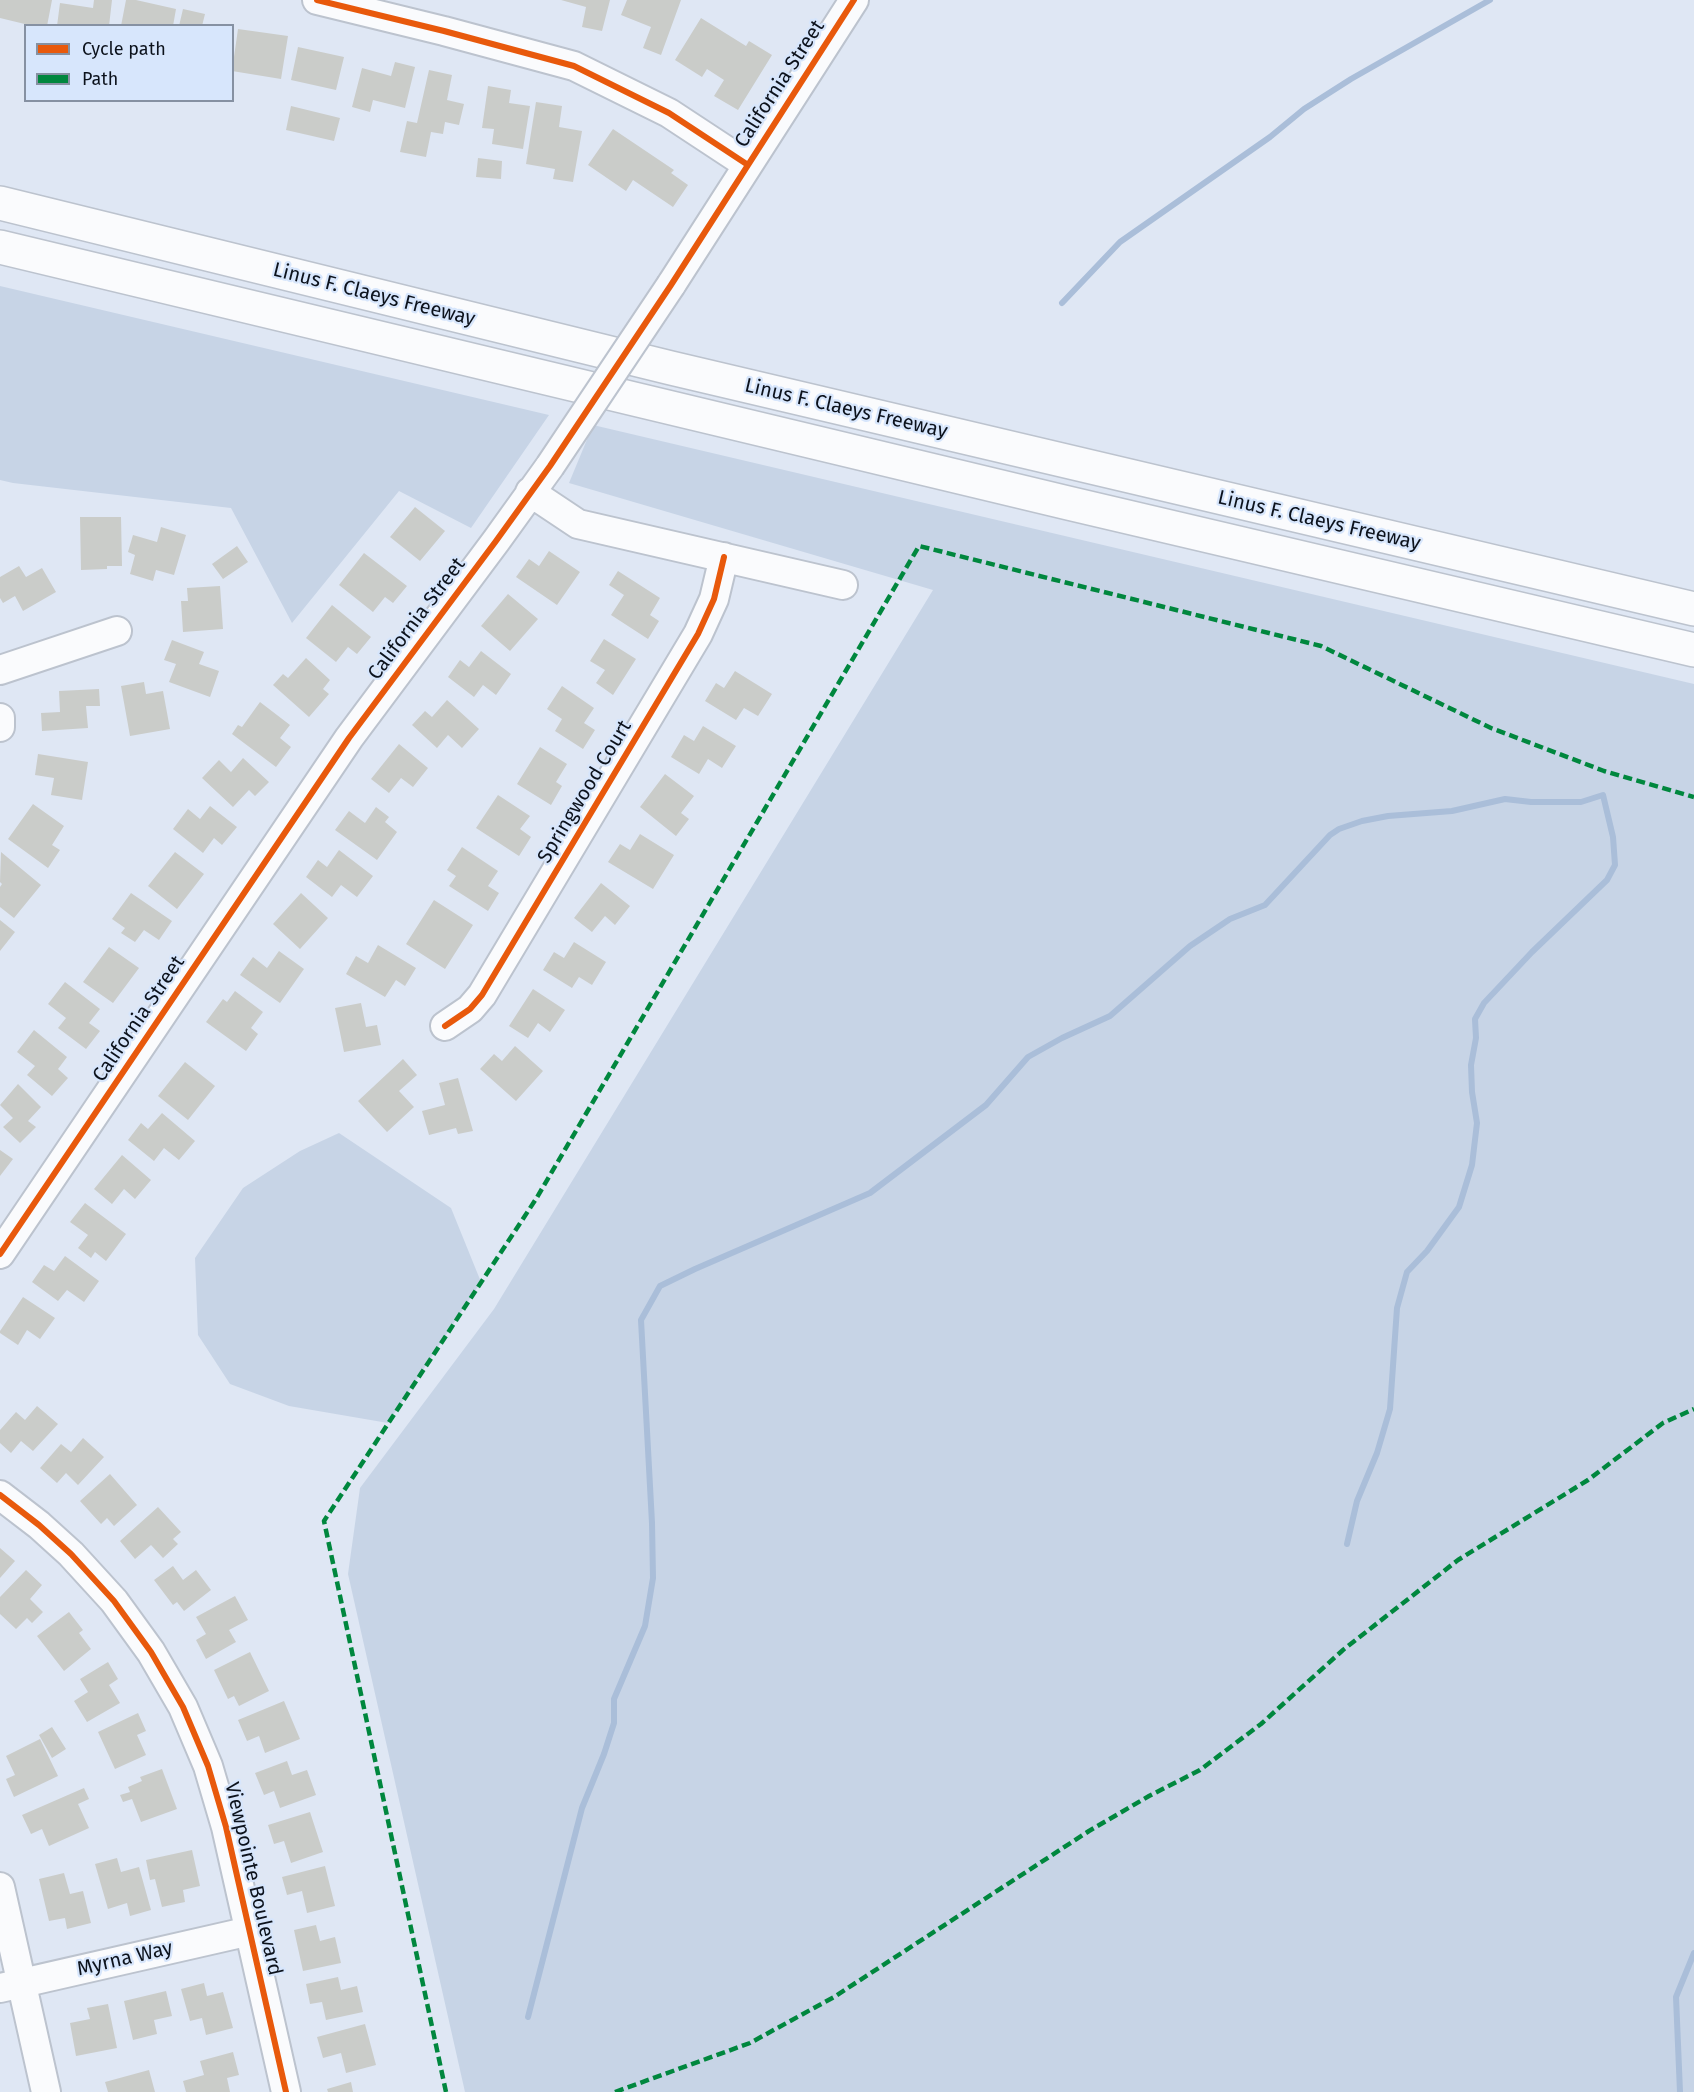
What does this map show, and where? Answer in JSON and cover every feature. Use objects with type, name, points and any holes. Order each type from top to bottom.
[{"type":"highway","name":"Linus F. Claeys Freeway","points":[[0,203],[660,365],[1694,609]]},
{"type":"highway","name":"Linus F. Claeys Freeway","points":[[0,247],[1068,503],[1694,650]]},
{"type":"street","points":[[317,0],[574,66],[669,113],[748,165]]},
{"type":"street","name":"California Street","points":[[0,1254],[349,738],[550,466],[671,285],[854,0]]},
{"type":"street","points":[[530,492],[578,524],[843,585]]},
{"type":"street","name":"Springwood Court","points":[[445,1026],[470,1009],[482,995],[698,634],[714,599],[724,557]]},
{"type":"street","points":[[0,670],[117,631]]},
{"type":"street","points":[[0,718],[0,727]]},
{"type":"street","name":"Viewpointe Boulevard","points":[[0,1495],[63,1547],[100,1585],[139,1635],[173,1689],[200,1746],[215,1786],[286,2092]]},
{"type":"street","points":[[0,1887],[11,1985],[46,2092]]},
{"type":"street","name":"Myrna Way","points":[[11,1985],[250,1931]]},
{"type":"shaded area","points":[[0,286],[549,415],[471,528],[399,491],[292,623],[231,508],[0,480]]},
{"type":"shaded area","points":[[593,425],[1694,684],[1694,2092],[465,2092],[348,1574],[360,1488],[494,1309],[933,590],[569,483]]},
{"type":"shaded area","points":[[339,1133],[451,1208],[481,1282],[388,1423],[289,1406],[230,1384],[198,1335],[195,1258],[243,1188],[300,1151]]},
{"type":"building","points":[[0,0],[52,0],[47,24],[25,24],[0,18]]},
{"type":"building","points":[[94,0],[112,0],[109,24],[57,24],[60,3],[93,8]]},
{"type":"building","points":[[126,0],[176,9],[173,24],[121,24]]},
{"type":"building","points":[[561,0],[610,0],[602,31],[582,27],[586,7]]},
{"type":"building","points":[[627,0],[681,0],[661,55],[643,48],[651,27],[621,15]]},
{"type":"building","points":[[183,9],[205,14],[202,24],[179,24]]},
{"type":"building","points":[[701,18],[746,46],[749,41],[772,55],[738,110],[714,96],[724,80],[707,69],[702,77],[675,60]]},
{"type":"building","points":[[238,29],[288,36],[281,79],[234,71]]},
{"type":"building","points":[[298,47],[344,57],[336,90],[291,80]]},
{"type":"building","points":[[395,62],[415,67],[405,108],[373,100],[370,112],[352,107],[362,68],[391,76]]},
{"type":"building","points":[[429,70],[452,75],[447,100],[464,104],[459,125],[445,122],[443,134],[431,132],[426,157],[400,152],[407,121],[417,123]]},
{"type":"building","points":[[488,86],[511,90],[509,103],[530,106],[523,149],[492,144],[494,129],[482,128]]},
{"type":"building","points":[[536,102],[562,106],[559,127],[582,131],[573,182],[553,179],[555,169],[526,164]]},
{"type":"building","points":[[291,106],[340,118],[334,141],[286,130]]},
{"type":"building","points":[[613,129],[674,170],[671,173],[688,185],[673,207],[633,180],[626,191],[588,165]]},
{"type":"building","points":[[478,158],[502,161],[501,179],[476,177]]},
{"type":"building","points":[[415,507],[445,531],[420,561],[390,537]]},
{"type":"building","points":[[80,517],[121,517],[122,566],[81,570]]},
{"type":"building","points":[[161,527],[186,535],[174,575],[156,570],[153,581],[130,574],[135,555],[128,552],[133,535],[157,542]]},
{"type":"building","points":[[237,546],[248,562],[223,579],[212,564]]},
{"type":"building","points":[[549,551],[580,572],[557,605],[516,577],[529,559],[539,566]]},
{"type":"building","points":[[364,553],[407,586],[393,603],[385,597],[373,612],[339,585]]},
{"type":"building","points":[[19,566],[26,577],[42,568],[56,592],[23,611],[15,596],[3,603],[0,598],[0,577]]},
{"type":"building","points":[[618,571],[660,598],[650,615],[659,621],[648,639],[611,615],[624,595],[609,585]]},
{"type":"building","points":[[220,586],[223,629],[183,632],[181,601],[188,601],[187,588]]},
{"type":"building","points":[[508,594],[538,619],[510,651],[481,626]]},
{"type":"building","points":[[332,605],[371,637],[357,654],[348,647],[336,662],[306,638]]},
{"type":"building","points":[[604,639],[636,659],[613,695],[596,683],[605,670],[590,661]]},
{"type":"building","points":[[172,640],[204,652],[199,664],[219,671],[210,697],[169,682],[176,664],[164,660]]},
{"type":"building","points":[[481,651],[511,674],[496,695],[483,685],[474,697],[448,677],[460,660],[469,667]]},
{"type":"building","points":[[306,658],[330,680],[323,689],[329,694],[309,717],[273,685],[283,674],[288,678]]},
{"type":"building","points":[[735,671],[772,694],[758,716],[744,708],[736,720],[705,701],[716,683],[724,688]]},
{"type":"building","points":[[144,682],[146,694],[163,691],[170,729],[130,736],[121,686]]},
{"type":"building","points":[[562,686],[594,708],[584,723],[595,730],[583,749],[555,731],[562,719],[547,709]]},
{"type":"building","points":[[99,689],[100,706],[86,706],[88,728],[42,731],[41,713],[60,712],[59,691]]},
{"type":"building","points":[[447,700],[479,729],[462,748],[448,735],[437,748],[412,725],[425,711],[432,717]]},
{"type":"building","points":[[260,702],[290,725],[280,738],[291,747],[276,767],[232,734],[238,725],[242,727]]},
{"type":"building","points":[[703,726],[736,746],[722,768],[708,759],[699,774],[671,757],[684,735],[694,741]]},
{"type":"building","points":[[399,744],[428,768],[413,787],[401,778],[389,793],[371,779]]},
{"type":"building","points":[[540,747],[567,764],[556,782],[562,786],[551,805],[517,784]]},
{"type":"building","points":[[38,754],[88,762],[82,800],[51,795],[54,778],[35,775]]},
{"type":"building","points":[[243,758],[269,782],[255,796],[249,790],[233,807],[202,778],[219,760],[231,772]]},
{"type":"building","points":[[665,774],[694,796],[681,813],[689,819],[676,836],[640,807]]},
{"type":"building","points":[[498,795],[530,816],[520,829],[531,837],[519,856],[476,828]]},
{"type":"building","points":[[33,804],[64,826],[52,845],[60,850],[48,868],[8,839]]},
{"type":"building","points":[[210,806],[237,827],[222,845],[214,838],[203,853],[173,829],[188,809],[200,819]]},
{"type":"building","points":[[376,807],[389,817],[385,822],[397,832],[377,860],[335,830],[349,811],[365,823]]},
{"type":"building","points":[[640,834],[674,855],[653,889],[608,862],[620,844],[630,850]]},
{"type":"building","points":[[462,847],[498,871],[488,886],[499,893],[488,911],[449,886],[456,876],[447,870]]},
{"type":"building","points":[[339,850],[373,876],[357,897],[341,885],[332,897],[306,877],[318,860],[327,867]]},
{"type":"building","points":[[1,852],[41,885],[14,918],[0,907]]},
{"type":"building","points":[[175,852],[204,874],[177,909],[148,886]]},
{"type":"building","points":[[601,883],[630,906],[615,925],[605,916],[592,932],[574,918]]},
{"type":"building","points":[[131,893],[172,921],[159,940],[144,930],[135,942],[121,933],[125,928],[112,919]]},
{"type":"building","points":[[301,893],[328,918],[300,949],[273,924]]},
{"type":"building","points":[[434,900],[473,925],[445,969],[406,944]]},
{"type":"building","points":[[0,920],[15,932],[0,951]]},
{"type":"building","points":[[574,942],[606,962],[592,985],[579,977],[572,988],[543,970],[554,952],[564,958]]},
{"type":"building","points":[[378,945],[416,968],[405,986],[396,980],[385,997],[346,974],[356,956],[368,963]]},
{"type":"building","points":[[109,947],[139,968],[113,1003],[83,982]]},
{"type":"building","points":[[279,951],[304,969],[280,1003],[240,975],[253,957],[267,968]]},
{"type":"building","points":[[65,982],[100,1009],[89,1023],[100,1031],[86,1049],[58,1028],[66,1018],[48,1004]]},
{"type":"building","points":[[533,989],[565,1010],[550,1032],[538,1023],[528,1038],[509,1026]]},
{"type":"building","points":[[235,991],[263,1012],[251,1028],[258,1034],[246,1051],[206,1022],[223,999],[227,1002]]},
{"type":"building","points":[[361,1003],[366,1027],[377,1025],[381,1045],[344,1052],[335,1008]]},
{"type":"building","points":[[34,1030],[67,1057],[58,1069],[68,1078],[52,1096],[27,1075],[35,1066],[17,1052]]},
{"type":"building","points":[[515,1046],[543,1071],[516,1101],[480,1069],[494,1054],[502,1061]]},
{"type":"building","points":[[403,1059],[417,1075],[399,1091],[414,1107],[387,1132],[358,1101]]},
{"type":"building","points":[[185,1062],[215,1086],[188,1120],[158,1096]]},
{"type":"building","points":[[458,1078],[473,1131],[458,1134],[456,1128],[429,1135],[422,1111],[445,1105],[439,1083]]},
{"type":"building","points":[[18,1084],[41,1107],[28,1121],[36,1127],[20,1143],[3,1127],[13,1118],[0,1105]]},
{"type":"building","points":[[162,1113],[195,1141],[179,1160],[164,1148],[154,1161],[128,1140],[141,1123],[148,1129]]},
{"type":"building","points":[[0,1150],[13,1159],[0,1176]]},
{"type":"building","points":[[122,1155],[151,1180],[135,1199],[124,1189],[112,1204],[94,1189]]},
{"type":"building","points":[[85,1203],[126,1234],[106,1261],[95,1252],[91,1258],[78,1248],[88,1235],[70,1222]]},
{"type":"building","points":[[65,1256],[99,1281],[84,1302],[67,1290],[58,1301],[32,1282],[44,1265],[54,1271]]},
{"type":"building","points":[[23,1297],[55,1318],[40,1339],[27,1330],[18,1345],[0,1331]]},
{"type":"building","points":[[37,1406],[58,1424],[33,1451],[21,1441],[11,1453],[0,1443],[0,1430],[16,1412],[25,1420]]},
{"type":"building","points":[[83,1438],[104,1457],[78,1485],[66,1473],[57,1483],[40,1468],[61,1444],[71,1452]]},
{"type":"building","points":[[110,1474],[137,1505],[114,1526],[107,1518],[101,1524],[80,1501]]},
{"type":"building","points":[[158,1507],[181,1532],[173,1539],[178,1544],[163,1558],[151,1545],[135,1559],[120,1541]]},
{"type":"building","points":[[0,1548],[15,1561],[0,1578]]},
{"type":"building","points":[[173,1566],[183,1580],[196,1570],[211,1590],[184,1611],[177,1602],[173,1605],[154,1580]]},
{"type":"building","points":[[26,1570],[42,1585],[30,1599],[43,1612],[32,1623],[27,1618],[16,1629],[0,1614],[0,1597]]},
{"type":"building","points":[[235,1596],[248,1620],[229,1630],[236,1642],[206,1659],[196,1640],[206,1634],[196,1617]]},
{"type":"building","points":[[69,1612],[83,1630],[79,1633],[91,1649],[64,1671],[37,1636]]},
{"type":"building","points":[[250,1652],[269,1691],[239,1706],[234,1696],[228,1699],[214,1670]]},
{"type":"building","points":[[108,1662],[118,1679],[109,1685],[120,1703],[87,1722],[74,1701],[88,1692],[80,1679]]},
{"type":"building","points":[[284,1701],[300,1739],[265,1753],[259,1736],[247,1741],[238,1720]]},
{"type":"building","points":[[138,1713],[146,1731],[137,1735],[146,1755],[115,1769],[98,1732]]},
{"type":"building","points":[[52,1727],[66,1749],[52,1758],[39,1735]]},
{"type":"building","points":[[40,1739],[58,1776],[14,1797],[6,1779],[15,1775],[6,1756]]},
{"type":"building","points":[[287,1761],[292,1775],[307,1770],[316,1795],[280,1808],[274,1791],[264,1795],[255,1773]]},
{"type":"building","points":[[162,1769],[177,1809],[141,1822],[132,1799],[123,1802],[120,1795],[130,1792],[128,1787],[142,1781],[140,1777]]},
{"type":"building","points":[[84,1788],[89,1799],[78,1804],[89,1828],[49,1846],[42,1829],[31,1834],[22,1815]]},
{"type":"building","points":[[310,1812],[323,1852],[291,1863],[284,1841],[274,1844],[268,1825]]},
{"type":"building","points":[[192,1850],[200,1886],[183,1890],[185,1902],[162,1907],[155,1879],[150,1880],[146,1860]]},
{"type":"building","points":[[117,1858],[121,1872],[139,1867],[151,1910],[130,1916],[127,1903],[108,1909],[95,1864]]},
{"type":"building","points":[[325,1866],[335,1906],[307,1913],[302,1891],[287,1895],[282,1877]]},
{"type":"building","points":[[64,1873],[70,1894],[83,1891],[91,1923],[67,1929],[65,1918],[49,1921],[39,1879]]},
{"type":"building","points":[[316,1925],[320,1941],[335,1937],[341,1963],[303,1971],[294,1930]]},
{"type":"building","points":[[338,1977],[341,1990],[357,1986],[363,2012],[326,2020],[322,2002],[310,2004],[306,1984]]},
{"type":"building","points":[[204,1983],[207,1996],[223,1992],[233,2028],[206,2035],[202,2018],[190,2021],[181,1989]]},
{"type":"building","points":[[166,1991],[172,2016],[154,2020],[157,2034],[133,2040],[124,2001]]},
{"type":"building","points":[[108,2004],[117,2048],[76,2056],[70,2023],[90,2019],[87,2008]]},
{"type":"building","points":[[365,2024],[376,2065],[346,2073],[341,2053],[323,2058],[317,2037]]},
{"type":"building","points":[[233,2052],[239,2075],[227,2078],[230,2092],[186,2092],[183,2081],[204,2075],[200,2061]]},
{"type":"building","points":[[149,2070],[155,2092],[108,2092],[105,2082]]},
{"type":"building","points":[[351,2082],[353,2092],[328,2092],[327,2089]]},
{"type":"waterway","points":[[1062,303],[1120,242],[1270,137],[1304,109],[1351,79],[1490,0]]},
{"type":"waterway","points":[[528,2017],[582,1808],[614,1723],[614,1699],[645,1626],[653,1578],[641,1320],[660,1286],[870,1193],[986,1105],[1028,1057],[1110,1016],[1190,946],[1230,919],[1265,905],[1330,835],[1339,829],[1362,821],[1388,816],[1452,811],[1505,799],[1531,802],[1581,802],[1603,795],[1613,837],[1615,865],[1607,880],[1532,952],[1484,1003],[1475,1019],[1476,1038],[1471,1065],[1477,1123],[1472,1165],[1459,1207],[1427,1251],[1407,1272],[1397,1308],[1390,1409],[1377,1453],[1357,1501],[1347,1544]]},
{"type":"waterway","points":[[1680,2092],[1676,1997],[1694,1953]]},
{"type":"marked path","points":[[446,2092],[324,1521],[536,1199],[919,546],[1321,646],[1491,728],[1604,771],[1694,797]]},
{"type":"marked path","points":[[615,2092],[750,2043],[834,1997],[1089,1831],[1200,1770],[1261,1724],[1343,1650],[1458,1560],[1588,1480],[1663,1423],[1694,1409]]},
{"type":"cycle path","points":[[317,0],[574,66],[669,113],[748,165]]},
{"type":"cycle path","points":[[0,1254],[349,738],[550,466],[671,285],[854,0]]},
{"type":"cycle path","points":[[445,1026],[470,1009],[482,995],[698,634],[714,599],[724,557]]},
{"type":"cycle path","points":[[0,1495],[39,1525],[71,1554],[114,1601],[151,1652],[183,1707],[208,1766],[226,1827],[286,2092]]}]
